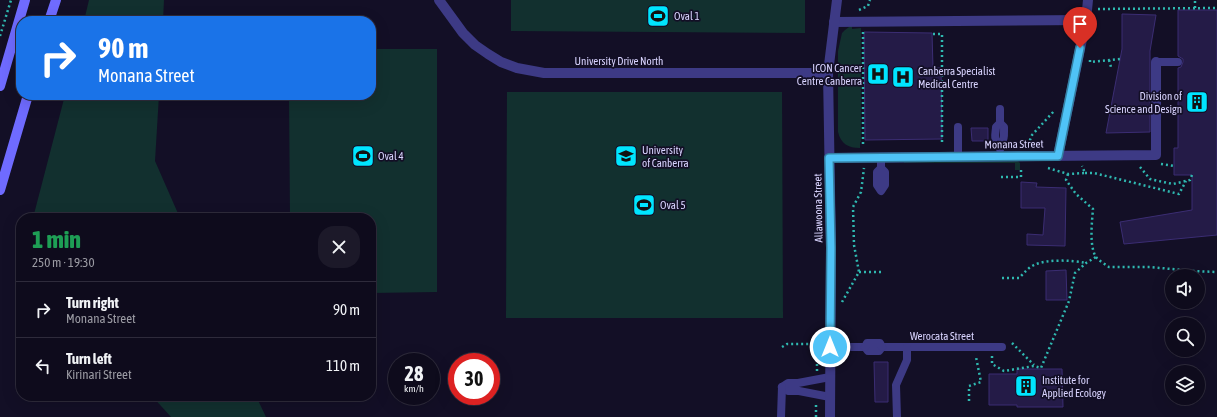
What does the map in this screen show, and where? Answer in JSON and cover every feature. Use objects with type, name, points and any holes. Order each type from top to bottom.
[{"type":"main road","points":[[20,16],[25,0]]},
{"type":"main road","points":[[51,16],[56,0]]},
{"type":"main road","points":[[0,86],[16,31]]},
{"type":"main road","points":[[0,190],[27,100]]},
{"type":"street","name":"University Drive North","points":[[439,0],[463,33],[475,45],[501,62],[517,68],[544,73],[828,73]]},
{"type":"street","name":"Allawoona Street","points":[[830,417],[831,248],[828,73],[838,0]]},
{"type":"street","points":[[1058,156],[1086,20],[1088,0]]},
{"type":"street","points":[[834,22],[1086,20]]},
{"type":"street","name":"Monana Street","points":[[829,158],[881,163],[958,157],[1156,155],[1156,62]]},
{"type":"lane","points":[[1156,62],[1178,62]]},
{"type":"lane","points":[[1000,109],[1000,123],[996,127],[996,140],[999,146],[1000,156]]},
{"type":"lane","points":[[958,127],[958,157]]},
{"type":"lane","name":"Werocata Street","points":[[830,346],[865,347],[868,351],[879,351],[882,347],[1002,347]]},
{"type":"lane","points":[[897,417],[896,385],[907,360],[907,347]]},
{"type":"lane","points":[[782,387],[788,383],[798,383],[830,377]]},
{"type":"lane","points":[[782,387],[788,391],[799,391],[830,397]]},
{"type":"lane","points":[[782,387],[782,417]]},
{"type":"path","points":[[0,36],[11,0]]},
{"type":"path","points":[[1195,0],[1195,8]]},
{"type":"path","points":[[1098,9],[1217,8]]},
{"type":"path","points":[[863,27],[863,145]]},
{"type":"path","points":[[933,34],[942,34],[942,145]]},
{"type":"path","points":[[1091,54],[1090,62],[1120,59]]},
{"type":"path","points":[[1109,60],[1111,67]]},
{"type":"path","points":[[1028,146],[1032,135],[1056,109]]},
{"type":"path","points":[[1136,162],[1150,179],[1173,184],[1190,180],[1192,175]]},
{"type":"path","points":[[1042,167],[1068,174],[1066,180],[1072,189],[1093,208],[1091,230],[1092,246],[1096,257],[1109,267],[1150,267],[1217,272]]},
{"type":"path","points":[[1085,173],[1094,173],[1179,194],[1186,181]]},
{"type":"path","points":[[839,307],[859,272],[854,245],[853,207],[861,192],[864,175]]},
{"type":"path","points":[[1001,177],[1021,177]]},
{"type":"path","points":[[991,347],[992,364],[1004,371],[1034,366],[1041,368],[1069,301],[1075,272],[1096,257]]},
{"type":"path","points":[[1002,278],[1019,278],[1026,270],[1034,265],[1045,262],[1071,261],[1086,263]]},
{"type":"path","points":[[859,272],[881,272]]},
{"type":"path","points":[[817,380],[818,329]]},
{"type":"path","points":[[1010,342],[1034,366]]},
{"type":"path","points":[[782,347],[787,344],[817,344],[830,346]]},
{"type":"path","points":[[969,401],[969,386],[981,382],[973,347]]},
{"type":"path","points":[[816,394],[816,417]]},
{"type":"green space","points":[[89,0],[164,0],[163,16],[85,16]]},
{"type":"green space","name":"Oval 1","points":[[511,0],[805,0],[805,33],[511,31]]},
{"type":"green space","points":[[852,25],[852,29],[861,28],[860,148],[849,146],[843,142],[838,132],[838,51],[842,33]]},
{"type":"green space","name":"Oval 4","points":[[376,49],[437,49],[437,292],[376,293],[376,213],[290,213],[289,100],[376,100]]},
{"type":"green space","name":"Oval 5","points":[[507,92],[782,92],[783,318],[506,318]]},
{"type":"green space","points":[[64,100],[159,100],[155,161],[178,213],[34,213]]},
{"type":"green space","points":[[904,161],[1018,161],[1020,163],[1020,170],[1015,170],[1015,163],[904,163]]},
{"type":"green space","points":[[157,401],[258,401],[266,417],[171,417]]},
{"type":"building","points":[[1178,10],[1217,10],[1217,235],[1124,244],[1120,222],[1192,210],[1192,175],[1174,175],[1174,148],[1178,148],[1178,68],[1181,67],[1183,62],[1183,59],[1178,56]]},
{"type":"building","points":[[1122,14],[1156,15],[1150,51],[1150,132],[1106,133],[1122,49]]},
{"type":"building","name":"Canberra Specialist Medical Centre","points":[[864,32],[932,33],[933,68],[941,68],[942,139],[865,140]]},
{"type":"building","points":[[971,128],[988,128],[988,141],[972,141]]},
{"type":"building","points":[[1021,182],[1037,183],[1036,187],[1066,188],[1065,246],[1027,245],[1027,234],[1043,235],[1045,208],[1021,208]]},
{"type":"building","points":[[1066,270],[1067,300],[1046,300],[1046,271]]},
{"type":"building","points":[[874,362],[888,362],[888,402],[875,402]]},
{"type":"building","name":"Institute for Applied Ecology","points":[[1017,369],[1062,369],[1063,407],[1017,407],[1017,405],[989,405],[989,374],[1017,374]]},
{"type":"place","name":"Oval 1","points":[[658,16]]},
{"type":"place","name":"ICON Cancer Centre Canberra","points":[[878,74]]},
{"type":"place","name":"Canberra Specialist Medical Centre","points":[[903,77]]},
{"type":"place","name":"Division of Science and Design","points":[[1197,102]]},
{"type":"place","name":"Oval 4","points":[[363,156]]},
{"type":"place","name":"University of Canberra","points":[[626,156]]},
{"type":"place","name":"Oval 5","points":[[644,205]]},
{"type":"place","name":"Institute for Applied Ecology","points":[[1026,386]]},
{"type":"route","points":[[830,347],[831,248],[829,158],[1058,156],[1080,48]]}]
